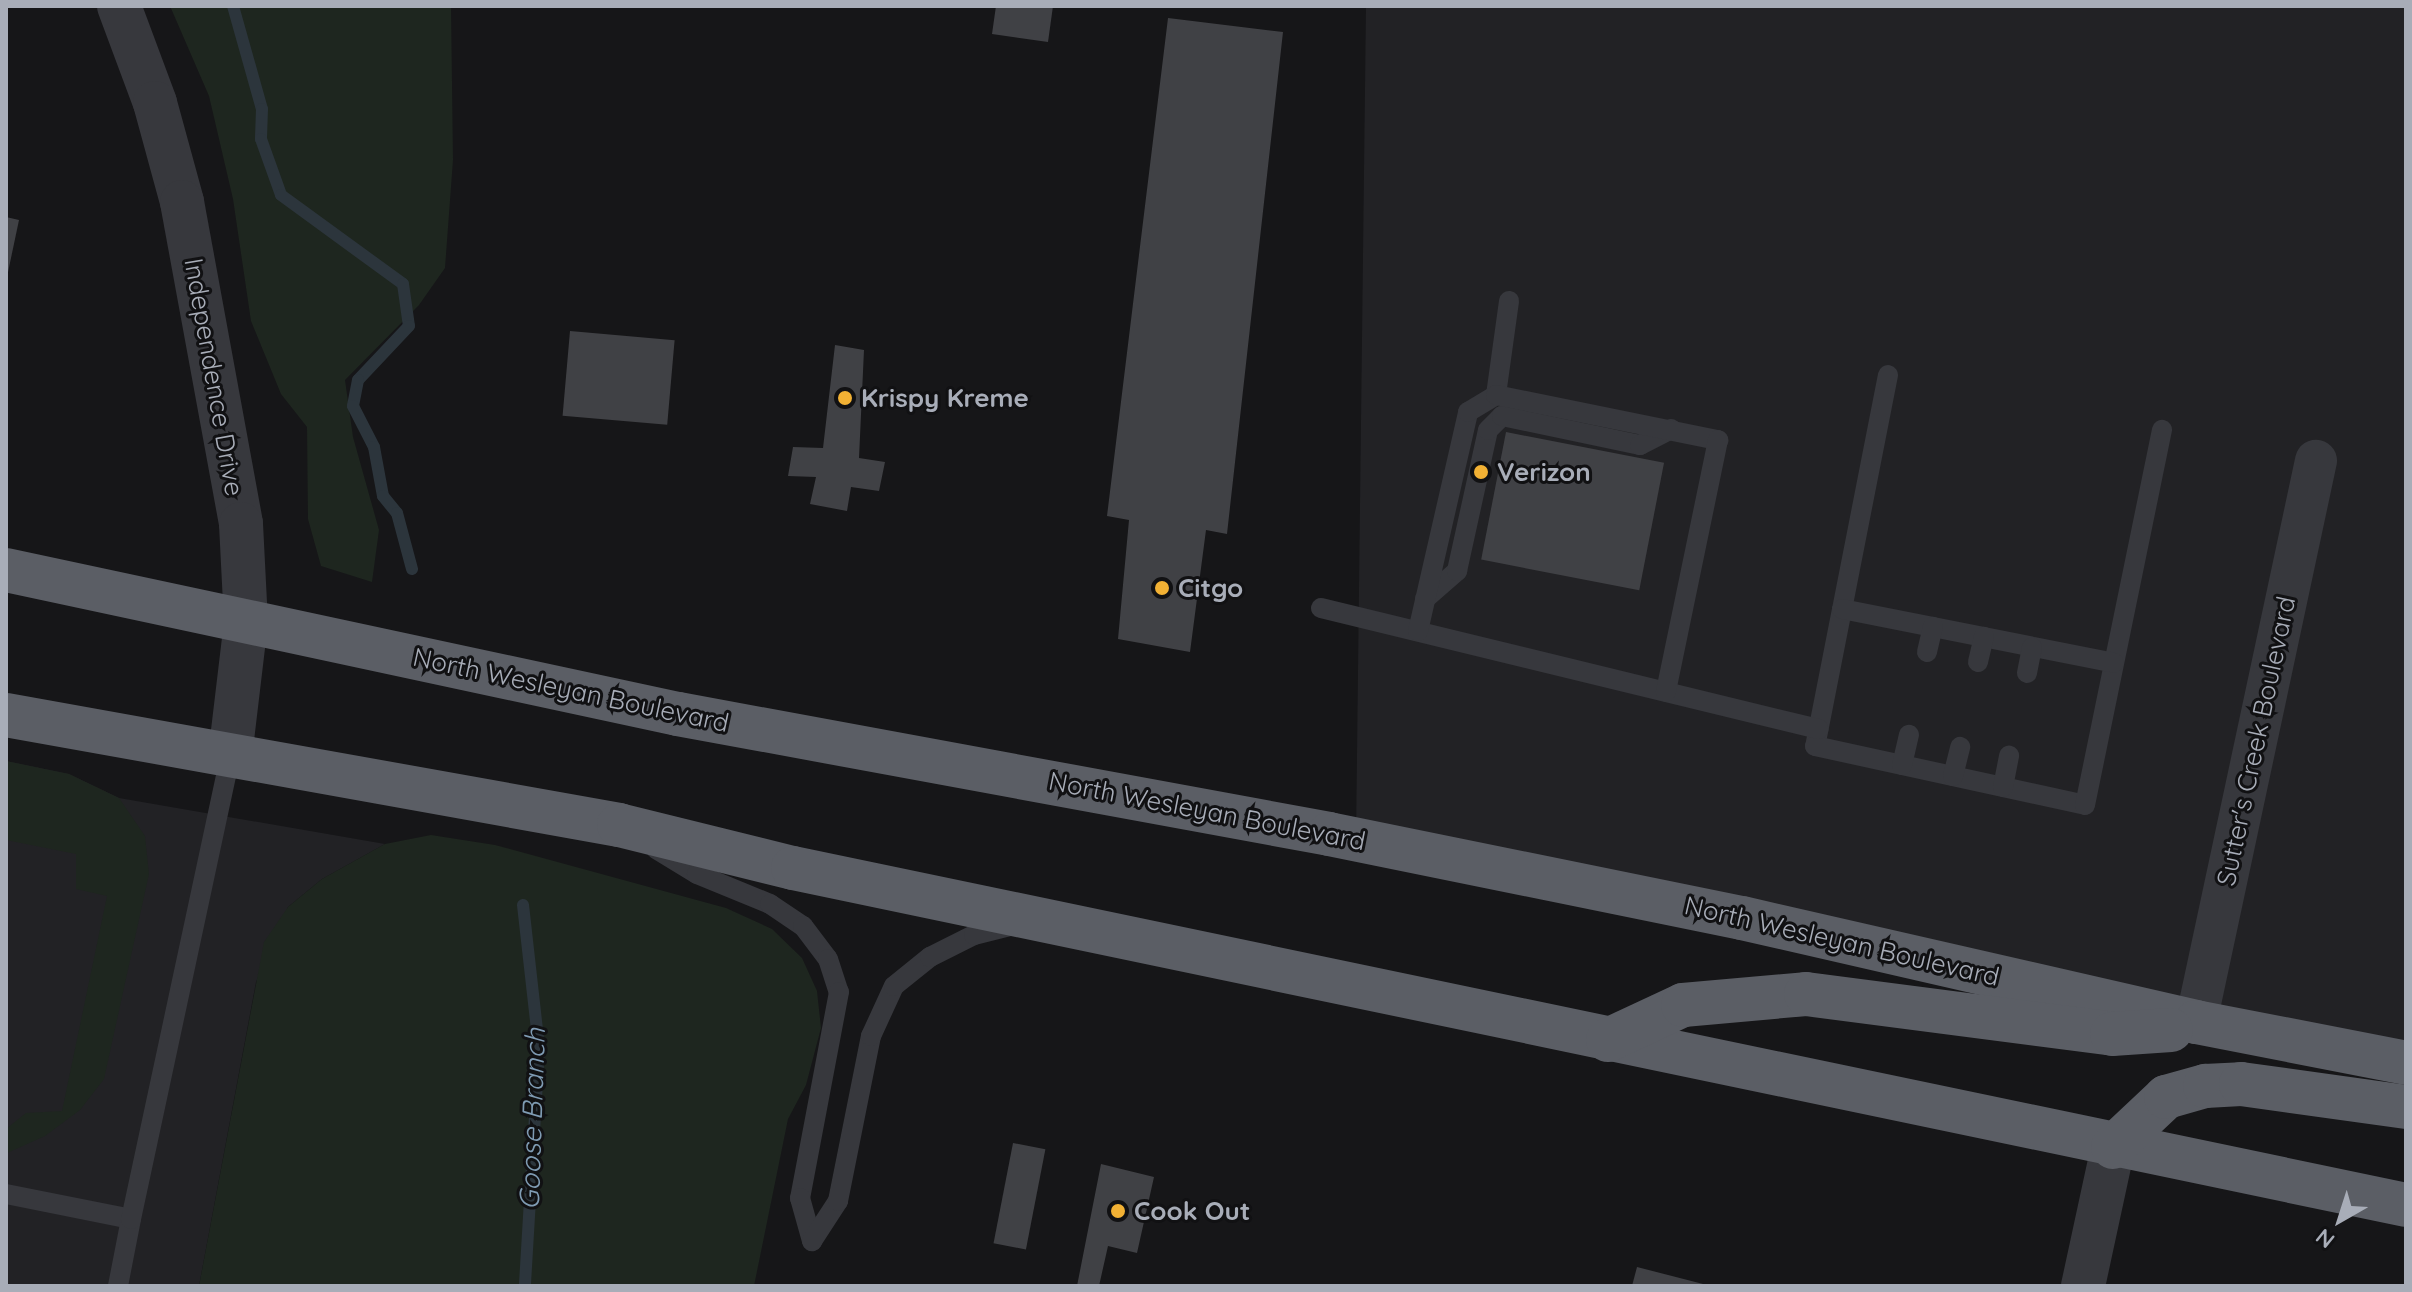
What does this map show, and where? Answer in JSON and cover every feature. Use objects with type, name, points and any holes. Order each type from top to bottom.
[{"type":"highway","name":"North Wesleyan Boulevard","points":[[6,570],[678,714],[1313,831],[1742,918],[2196,1022],[2406,1063]]},
{"type":"highway","points":[[6,715],[619,825],[1037,919],[2113,1147],[2406,1205]]},
{"type":"highway","points":[[1608,1040],[1683,1005],[1806,994],[2112,1034],[2160,1034],[2196,1022]]},
{"type":"highway","points":[[2113,1147],[2166,1097],[2205,1086],[2241,1084],[2406,1107]]},
{"type":"street","name":"Independence Drive","points":[[119,6],[155,103],[182,202],[241,524],[246,622],[230,757]]},
{"type":"street","name":"Sutter's Creek Boulevard","points":[[2196,1022],[2316,461]]},
{"type":"street","points":[[2083,1286],[2113,1147]]},
{"type":"lane","points":[[1496,395],[1509,301]]},
{"type":"lane","points":[[1888,375],[1815,746],[2085,805],[2162,430]]},
{"type":"lane","points":[[1418,631],[1468,412],[1496,395],[1718,440],[1666,692]]},
{"type":"lane","points":[[1425,599],[1457,571],[1488,430],[1502,416],[1640,445],[1671,429]]},
{"type":"lane","points":[[1321,608],[1818,729]]},
{"type":"lane","points":[[1842,609],[2114,663]]},
{"type":"lane","points":[[1927,652],[1933,627]]},
{"type":"lane","points":[[1978,662],[1984,637]]},
{"type":"lane","points":[[2027,673],[2032,647]]},
{"type":"lane","points":[[1902,765],[1909,735]]},
{"type":"lane","points":[[1953,776],[1960,747]]},
{"type":"lane","points":[[2003,787],[2009,756]]},
{"type":"lane","points":[[118,1286],[230,757]]},
{"type":"lane","points":[[619,825],[697,874],[770,904],[803,926],[828,959],[839,992],[800,1198],[812,1241],[838,1201],[871,1036],[894,986],[930,957],[974,935],[1037,919]]},
{"type":"lane","points":[[6,1194],[131,1219]]},
{"type":"shaded area","points":[[170,6],[451,6],[453,160],[445,268],[419,305],[345,380],[353,437],[379,530],[372,582],[321,566],[308,519],[307,427],[281,394],[251,321],[233,199],[209,96]]},
{"type":"shaded area","points":[[1366,6],[2406,6],[2406,1058],[1356,839]]},
{"type":"shaded area","points":[[6,761],[69,774],[119,798],[385,844],[322,879],[288,907],[256,982],[199,1286],[6,1286]]},
{"type":"shaded area","points":[[6,761],[69,774],[119,798],[145,836],[149,874],[104,1079],[80,1110],[45,1136],[7,1153],[6,1129],[26,1113],[62,1111],[107,896],[76,889],[76,854],[6,840]]},
{"type":"shaded area","points":[[431,835],[495,845],[726,908],[772,929],[802,958],[817,991],[821,1028],[806,1085],[788,1119],[754,1286],[199,1286],[264,942],[288,907],[322,879],[385,844]]},
{"type":"building","points":[[996,6],[1053,6],[1048,42],[992,34]]},
{"type":"building","points":[[1168,18],[1283,32],[1227,534],[1206,530],[1190,652],[1118,639],[1129,520],[1107,516]]},
{"type":"building","points":[[6,217],[19,220],[7,277],[6,277]]},
{"type":"building","points":[[570,331],[675,340],[667,425],[563,416]]},
{"type":"building","name":"Krispy Kreme","points":[[835,345],[864,350],[859,458],[885,462],[879,491],[851,487],[847,511],[810,504],[816,477],[788,476],[793,447],[823,448]]},
{"type":"building","points":[[1506,432],[1664,463],[1639,590],[1481,560]]},
{"type":"building","points":[[1013,1143],[1045,1149],[1026,1249],[994,1243]]},
{"type":"building","name":"Cook Out","points":[[1101,1164],[1154,1177],[1137,1253],[1108,1246],[1099,1286],[1077,1286]]},
{"type":"building","points":[[1637,1267],[1707,1285],[1707,1286],[1632,1286]]},
{"type":"waterway","name":"Goose Branch","points":[[233,6],[262,109],[261,139],[281,195],[403,284],[409,326],[358,380],[353,406],[374,447],[383,496],[397,513],[412,569]]},
{"type":"waterway","name":"Goose Branch","points":[[523,905],[539,1048],[525,1286]]},
{"type":"place","name":"Krispy Kreme","points":[[845,398]]},
{"type":"place","name":"Verizon","points":[[1481,472]]},
{"type":"place","name":"Citgo","points":[[1162,588]]},
{"type":"place","name":"Cook Out","points":[[1118,1211]]}]
